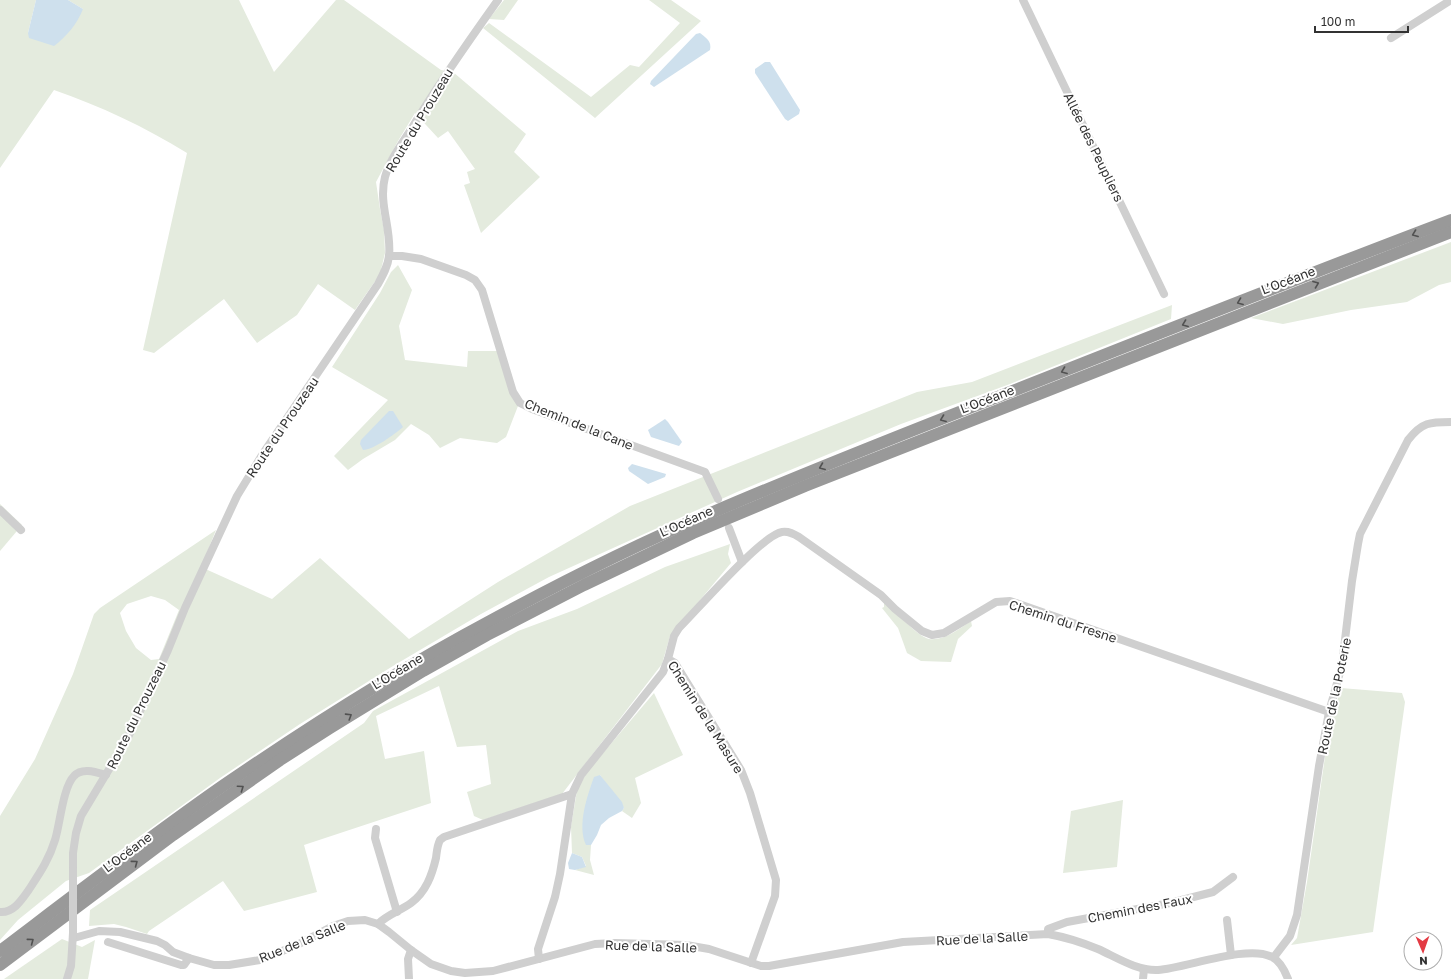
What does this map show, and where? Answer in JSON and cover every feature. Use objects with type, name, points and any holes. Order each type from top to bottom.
[{"type":"highway","name":"L’Océane","points":[[0,951],[142,844],[221,787],[280,747],[412,665],[562,583],[660,536],[797,477],[1451,220]]},
{"type":"highway","name":"L’Océane","points":[[0,965],[173,835],[286,756],[375,700],[487,635],[584,585],[718,522],[849,468],[1451,232]]},
{"type":"street","name":"Route du Prouzeau","points":[[67,979],[70,966],[73,934],[72,853],[81,816],[129,735],[168,650],[184,608],[237,496],[262,455],[378,284],[386,267],[389,256],[389,239],[383,204],[383,190],[385,176],[392,159],[438,84],[498,0]]},
{"type":"street","name":"Allée des Peupliers","points":[[1023,0],[1164,294]]},
{"type":"street","points":[[1391,38],[1450,0]]},
{"type":"street","name":"Chemin de la Cane","points":[[389,256],[402,256],[421,259],[466,275],[475,280],[482,290],[513,392],[520,403],[532,409],[705,472],[718,499]]},
{"type":"street","name":"Route de la Poterie","points":[[1274,957],[1290,936],[1297,915],[1318,774],[1329,712],[1342,665],[1352,581],[1360,534],[1408,440],[1415,431],[1422,425],[1433,422],[1451,422]]},
{"type":"street","points":[[0,510],[21,530]]},
{"type":"street","points":[[729,528],[742,562]]},
{"type":"street","name":"Chemin du Fresne","points":[[742,562],[772,536],[782,532],[790,532],[800,536],[881,595],[895,609],[922,631],[932,635],[944,633],[996,602],[1010,601],[1329,712]]},
{"type":"street","name":"Chemin de la Masure","points":[[742,562],[680,628],[674,636],[668,659],[675,663],[741,770],[750,793],[776,880],[775,896],[751,963]]},
{"type":"street","points":[[539,959],[538,949],[555,897],[560,874],[572,794],[581,775],[663,672],[668,659]]},
{"type":"street","points":[[0,912],[13,909],[21,901],[46,864],[55,841],[69,783],[75,775],[83,771],[91,771],[106,775]]},
{"type":"street","points":[[378,924],[383,918],[412,903],[427,886],[432,873],[437,846],[440,840],[444,837],[572,794]]},
{"type":"street","points":[[376,829],[375,838],[397,912]]},
{"type":"street","name":"Chemin des Faux","points":[[1048,934],[1048,929],[1067,922],[1170,903],[1214,892],[1233,877]]},
{"type":"street","name":"Rue de la Salle","points":[[73,934],[78,938],[99,931],[120,932],[157,941],[174,952],[189,958],[214,965],[229,965],[245,963],[278,954],[333,926],[365,920],[378,924],[410,950],[439,968],[465,973],[493,971],[595,944],[615,942],[686,945],[709,949],[761,966],[777,965],[903,942],[1048,934],[1070,938],[1144,969],[1158,970],[1231,956],[1256,953],[1274,957]]},
{"type":"street","points":[[1227,920],[1231,956]]},
{"type":"street","points":[[108,942],[181,965],[188,962],[189,958]]},
{"type":"street","points":[[409,979],[408,959],[410,950]]},
{"type":"street","points":[[1274,957],[1280,964],[1288,979]]},
{"type":"street","points":[[1143,979],[1144,969]]},
{"type":"shaded area","points":[[0,0],[36,0],[28,33],[83,9],[68,0],[239,0],[274,72],[336,0],[344,0],[441,70],[453,72],[526,134],[514,152],[540,177],[481,233],[464,185],[470,183],[467,172],[475,169],[448,131],[438,138],[415,113],[376,182],[384,230],[385,253],[380,274],[355,310],[318,284],[297,315],[257,343],[224,299],[154,353],[143,350],[187,153],[155,134],[122,118],[54,90],[0,168]]},
{"type":"shaded area","points":[[504,0],[518,0],[504,20],[489,19]]},
{"type":"shaded area","points":[[649,0],[671,0],[701,21],[595,118],[483,28],[489,23],[591,97],[630,65],[639,67],[680,23]]},
{"type":"shaded area","points":[[1451,242],[1451,282],[1439,285],[1407,302],[1351,310],[1283,324],[1251,318]]},
{"type":"shaded area","points":[[398,265],[412,290],[399,326],[405,360],[467,367],[468,351],[504,351],[518,406],[506,437],[497,443],[460,438],[440,448],[429,435],[411,424],[395,440],[363,459],[348,470],[334,456],[388,400],[332,367],[380,293],[391,272]]},
{"type":"shaded area","points":[[1172,305],[1171,319],[1010,384],[901,424],[737,492],[549,577],[481,614],[393,666],[300,724],[220,778],[89,873],[66,881],[18,920],[0,940],[0,816],[35,759],[73,674],[94,614],[100,608],[216,530],[201,567],[272,599],[320,558],[409,639],[498,582],[630,506],[917,392],[972,382]],"holes":[[[151,596],[165,600],[179,610],[159,659],[151,660],[136,648],[126,631],[120,613],[127,604]]]},
{"type":"shaded area","points":[[0,504],[22,525],[0,551]]},
{"type":"shaded area","points":[[730,544],[728,554],[731,563],[670,636],[662,664],[562,794],[483,820],[474,816],[467,792],[491,784],[486,745],[457,747],[439,686],[376,716],[385,759],[424,751],[431,803],[304,845],[317,892],[244,911],[223,881],[149,931],[147,934],[114,924],[89,926],[90,910],[364,723],[373,711],[518,631],[577,609],[665,567]]},
{"type":"shaded area","points":[[884,601],[912,628],[929,639],[946,636],[971,621],[972,626],[958,639],[951,662],[921,661],[907,653],[898,628],[882,608],[884,607]]},
{"type":"shaded area","points":[[1341,688],[1402,693],[1405,702],[1373,932],[1291,945],[1297,938],[1307,882],[1330,722]]},
{"type":"shaded area","points":[[654,693],[683,755],[635,778],[641,803],[632,818],[622,811],[624,808],[600,775],[586,844],[591,845],[590,860],[594,875],[575,870],[586,866],[582,857],[572,853],[571,827],[577,790],[587,772]]},
{"type":"shaded area","points":[[1123,800],[1117,867],[1063,873],[1071,811]]},
{"type":"shaded area","points":[[62,939],[82,947],[95,940],[88,979],[4,979]]},
{"type":"water","points":[[36,0],[68,0],[83,9],[78,20],[71,29],[54,46],[29,38],[28,33]]},
{"type":"water","points":[[700,33],[709,42],[710,50],[654,87],[650,84],[651,81],[696,34]]},
{"type":"water","points":[[765,62],[770,62],[800,110],[799,114],[788,121],[785,119],[755,73],[755,69]]},
{"type":"water","points":[[389,411],[393,411],[403,427],[378,445],[363,450],[360,444],[361,440]]},
{"type":"water","points":[[665,419],[682,442],[679,446],[651,437],[648,430]]},
{"type":"water","points":[[632,464],[666,474],[665,477],[648,484],[629,471],[628,468]]},
{"type":"water","points":[[600,775],[622,802],[624,808],[622,811],[609,818],[601,825],[591,845],[586,845],[582,829],[584,811],[594,777]]},
{"type":"water","points":[[572,853],[582,857],[586,867],[575,870],[569,869],[568,863]]}]
